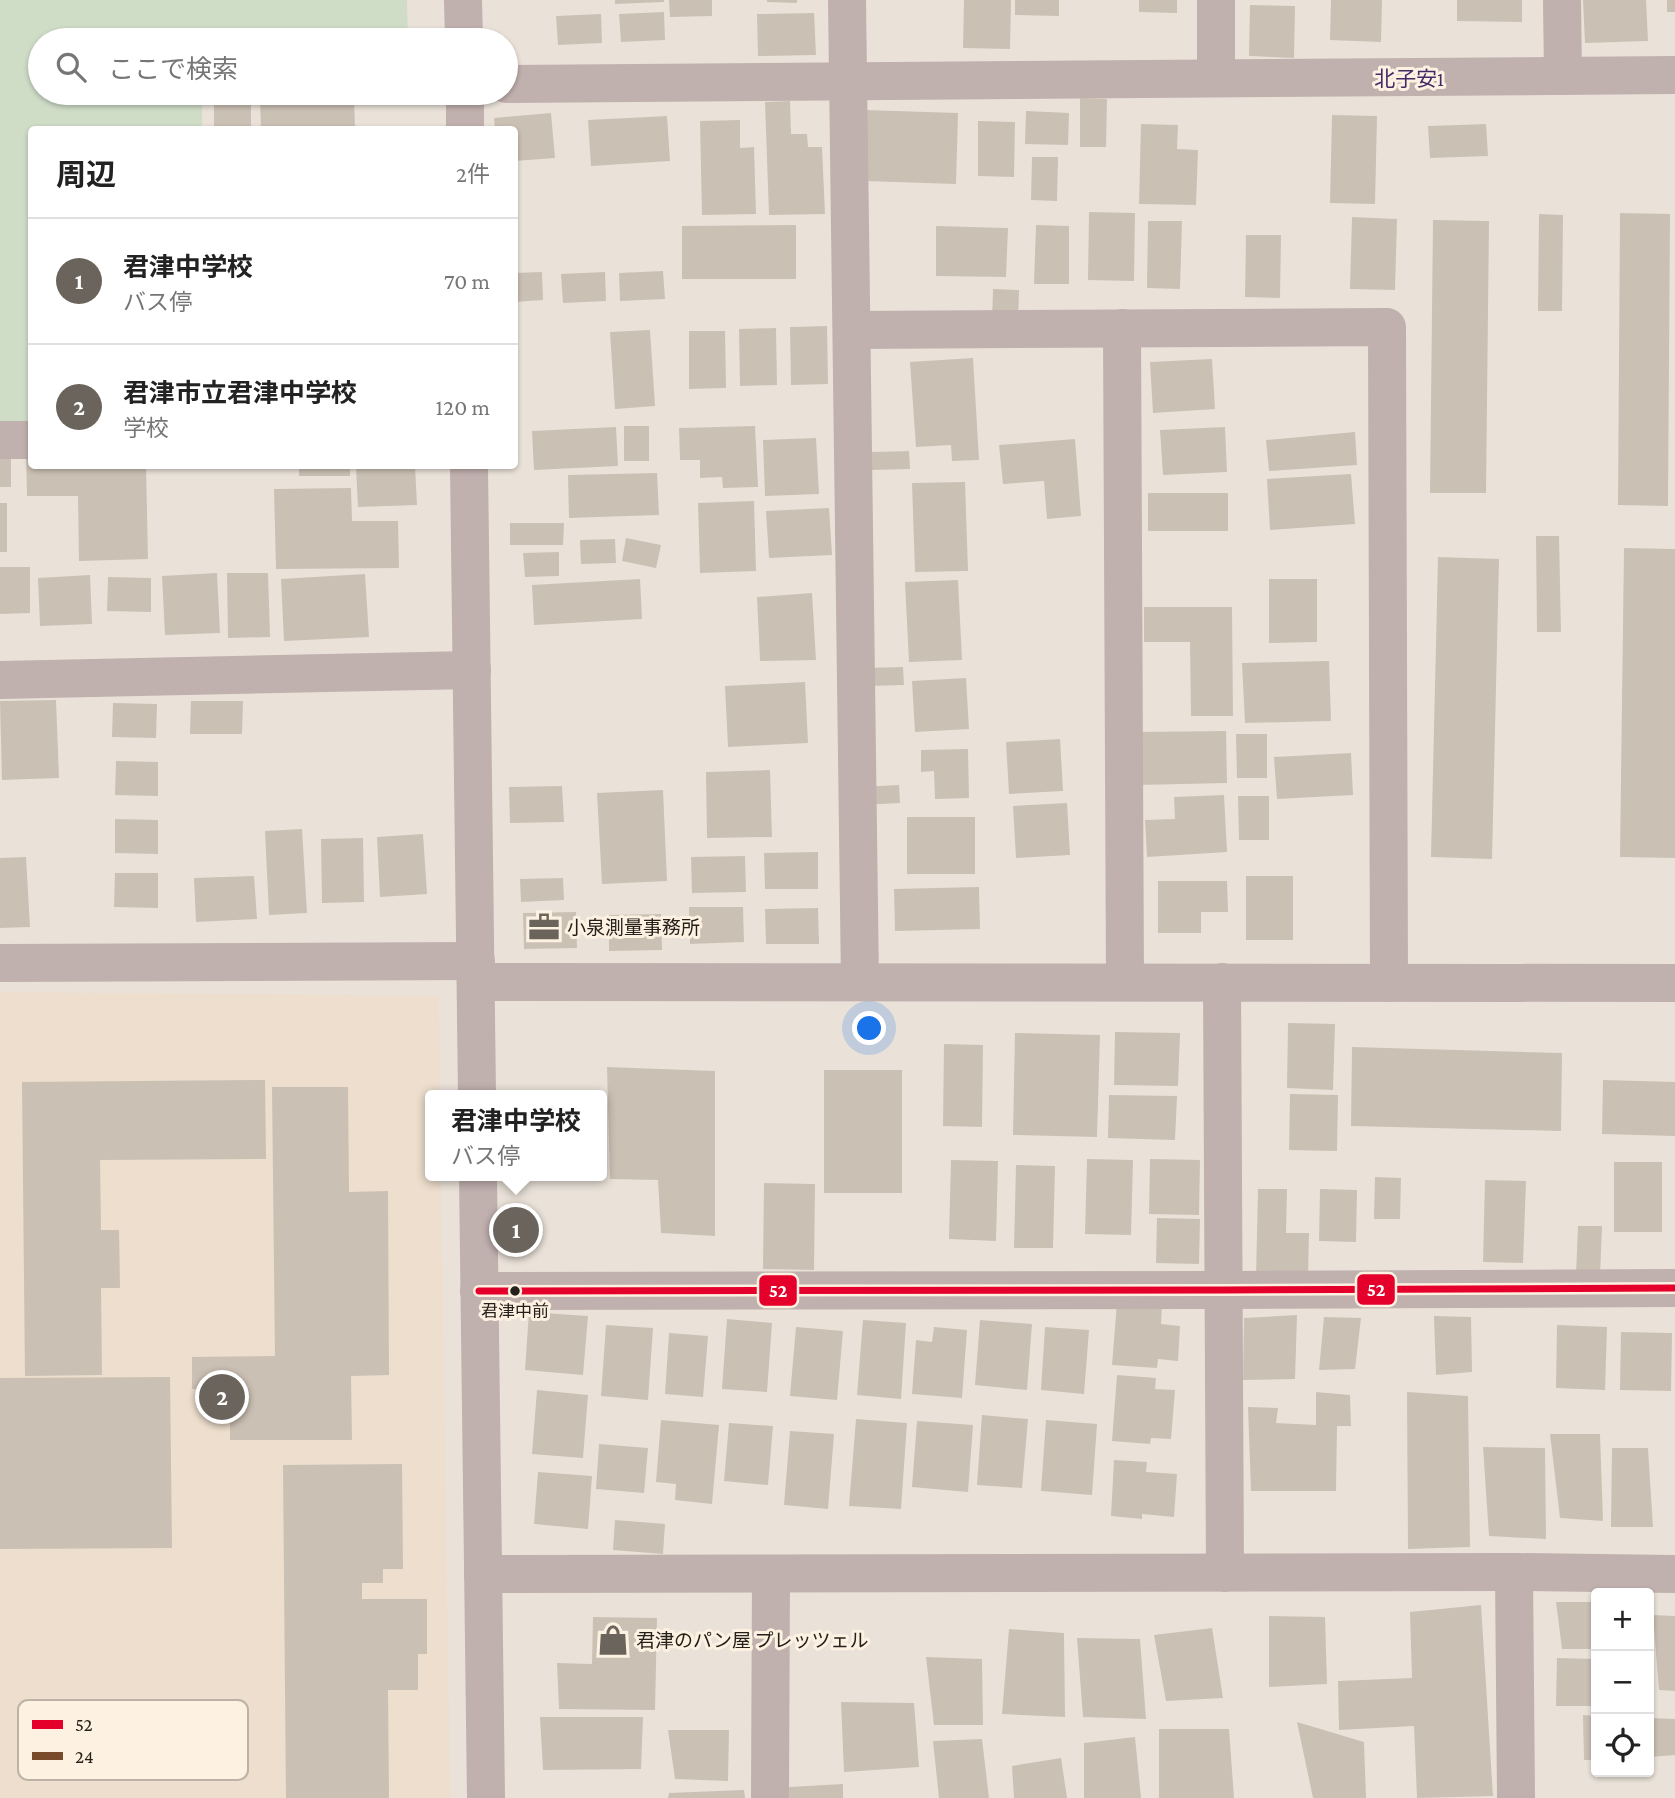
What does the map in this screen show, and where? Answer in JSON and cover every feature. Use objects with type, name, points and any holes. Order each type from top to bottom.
[{"type":"street","points":[[464,0],[464,28]]},
{"type":"street","points":[[847,0],[860,982]]},
{"type":"street","points":[[1216,0],[1216,78]]},
{"type":"street","points":[[1562,0],[1563,76]]},
{"type":"street","points":[[518,85],[1675,75]]},
{"type":"street","points":[[465,105],[465,126]]},
{"type":"street","points":[[852,330],[1387,327],[1389,982]]},
{"type":"street","points":[[1122,328],[1125,982]]},
{"type":"street","points":[[0,440],[28,440]]},
{"type":"street","points":[[469,469],[477,1090]]},
{"type":"street","points":[[0,680],[472,670]]},
{"type":"street","points":[[0,963],[860,982],[1675,983]]},
{"type":"street","points":[[1222,982],[1226,1573]]},
{"type":"street","points":[[478,1181],[486,1798]]},
{"type":"street","points":[[479,1290],[1675,1288]]},
{"type":"street","points":[[1514,1573],[1516,1798]]},
{"type":"street","points":[[483,1574],[1675,1574]]},
{"type":"street","points":[[770,1798],[771,1574]]},
{"type":"shaded area","points":[[0,992],[439,996],[440,1090],[425,1090],[425,1181],[441,1181],[450,1798],[0,1798]]},
{"type":"green space","points":[[0,0],[407,0],[408,28],[28,28],[28,105],[202,105],[202,126],[28,126],[28,426],[0,426]]},
{"type":"building","points":[[615,0],[664,0],[664,2],[615,4]]},
{"type":"building","points":[[669,0],[712,0],[712,16],[670,17]]},
{"type":"building","points":[[797,0],[797,3],[767,2]]},
{"type":"building","points":[[964,0],[1011,0],[1010,49],[963,48]]},
{"type":"building","points":[[1015,0],[1059,0],[1059,16],[1015,15]]},
{"type":"building","points":[[1139,0],[1177,0],[1177,13],[1139,12]]},
{"type":"building","points":[[1331,0],[1382,0],[1381,42],[1330,40]]},
{"type":"building","points":[[1457,0],[1522,0],[1522,22],[1457,21]]},
{"type":"building","points":[[1583,0],[1646,0],[1648,41],[1585,43]]},
{"type":"building","points":[[1667,0],[1675,0],[1675,12],[1667,12]]},
{"type":"building","points":[[1250,5],[1295,6],[1294,58],[1249,56]]},
{"type":"building","points":[[664,12],[665,40],[621,42],[619,14]]},
{"type":"building","points":[[814,13],[816,55],[758,56],[757,14]]},
{"type":"building","points":[[601,14],[602,43],[558,45],[556,16]]},
{"type":"building","points":[[1080,98],[1107,99],[1106,147],[1080,147]]},
{"type":"building","points":[[790,101],[791,134],[807,134],[808,147],[822,147],[825,214],[769,215],[765,102]]},
{"type":"building","points":[[214,105],[251,105],[251,126],[214,126]]},
{"type":"building","points":[[260,105],[354,105],[355,126],[261,126]]},
{"type":"building","points":[[865,110],[958,113],[956,184],[864,181]]},
{"type":"building","points":[[1026,111],[1069,113],[1068,145],[1025,144]]},
{"type":"building","points":[[551,113],[555,158],[518,161],[518,126],[495,126],[494,118]]},
{"type":"building","points":[[1332,115],[1377,116],[1375,204],[1330,203]]},
{"type":"building","points":[[667,116],[670,161],[591,166],[588,120]]},
{"type":"building","points":[[740,120],[740,148],[754,147],[756,214],[702,215],[700,121]]},
{"type":"building","points":[[978,121],[1015,122],[1014,177],[978,176]]},
{"type":"building","points":[[1141,124],[1178,125],[1177,149],[1198,150],[1196,205],[1139,204]]},
{"type":"building","points":[[1486,124],[1488,156],[1430,158],[1428,126]]},
{"type":"building","points":[[1032,157],[1058,157],[1057,201],[1031,200]]},
{"type":"building","points":[[1089,212],[1135,213],[1134,281],[1088,280]]},
{"type":"building","points":[[1620,213],[1670,214],[1668,506],[1618,505]]},
{"type":"building","points":[[1539,214],[1563,215],[1562,311],[1538,311]]},
{"type":"building","points":[[1352,217],[1397,219],[1395,290],[1350,289]]},
{"type":"building","points":[[1433,220],[1489,221],[1486,493],[1430,493]]},
{"type":"building","points":[[1148,221],[1182,221],[1180,289],[1147,288]]},
{"type":"building","points":[[796,225],[796,279],[682,279],[682,226]]},
{"type":"building","points":[[1036,225],[1069,226],[1069,284],[1034,284]]},
{"type":"building","points":[[936,226],[1008,228],[1006,277],[936,276]]},
{"type":"building","points":[[1246,235],[1281,235],[1280,298],[1245,297]]},
{"type":"building","points":[[663,271],[665,299],[620,301],[619,273]]},
{"type":"building","points":[[542,272],[543,300],[518,302],[518,273]]},
{"type":"building","points":[[605,272],[606,301],[563,303],[561,274]]},
{"type":"building","points":[[993,289],[1019,290],[1018,322],[992,322]]},
{"type":"building","points":[[827,326],[828,384],[791,385],[790,327]]},
{"type":"building","points":[[776,328],[777,385],[740,386],[739,329]]},
{"type":"building","points":[[650,330],[655,406],[615,409],[610,332]]},
{"type":"building","points":[[689,331],[725,331],[726,388],[689,389]]},
{"type":"building","points":[[973,358],[979,460],[952,461],[951,445],[916,447],[910,362]]},
{"type":"building","points":[[1212,359],[1215,409],[1153,413],[1150,362]]},
{"type":"building","points":[[624,426],[649,426],[649,461],[624,461]]},
{"type":"building","points":[[755,426],[758,487],[723,488],[722,477],[700,478],[700,460],[680,460],[679,428]]},
{"type":"building","points":[[616,427],[618,466],[534,470],[532,431]]},
{"type":"building","points":[[1225,427],[1227,472],[1163,475],[1160,430]]},
{"type":"building","points":[[1355,432],[1357,465],[1269,471],[1266,440]]},
{"type":"building","points":[[816,438],[819,494],[765,496],[763,440]]},
{"type":"building","points":[[1075,439],[1081,516],[1047,519],[1044,481],[1003,484],[999,445]]},
{"type":"building","points":[[909,451],[910,469],[871,470],[871,452]]},
{"type":"building","points":[[26,452],[28,469],[146,469],[148,559],[79,561],[78,496],[27,496]]},
{"type":"building","points":[[0,453],[11,453],[11,487],[0,487]]},
{"type":"building","points":[[299,469],[350,469],[350,476],[299,476]]},
{"type":"building","points":[[356,469],[415,469],[417,505],[358,507]]},
{"type":"building","points":[[657,473],[659,515],[569,518],[568,475]]},
{"type":"building","points":[[1351,474],[1355,524],[1270,530],[1267,479]]},
{"type":"building","points":[[965,482],[968,571],[915,572],[912,483]]},
{"type":"building","points":[[351,488],[352,521],[398,521],[399,568],[276,569],[274,489]]},
{"type":"building","points":[[1148,493],[1228,493],[1228,531],[1148,531]]},
{"type":"building","points":[[754,501],[756,571],[700,573],[698,503]]},
{"type":"building","points":[[0,503],[7,503],[7,552],[0,552]]},
{"type":"building","points":[[829,508],[832,555],[769,558],[766,511]]},
{"type":"building","points":[[510,523],[564,523],[563,545],[510,545]]},
{"type":"building","points":[[1536,536],[1559,536],[1561,632],[1537,632]]},
{"type":"building","points":[[626,538],[661,545],[656,568],[622,561]]},
{"type":"building","points":[[615,539],[616,563],[581,564],[580,540]]},
{"type":"building","points":[[1624,548],[1675,549],[1675,858],[1620,857]]},
{"type":"building","points":[[559,552],[559,576],[525,577],[523,553]]},
{"type":"building","points":[[1438,557],[1499,559],[1492,859],[1431,857]]},
{"type":"building","points":[[0,567],[30,567],[30,613],[0,614]]},
{"type":"building","points":[[217,573],[220,633],[165,635],[162,576]]},
{"type":"building","points":[[227,573],[268,573],[270,637],[228,638]]},
{"type":"building","points":[[365,574],[369,637],[284,641],[281,579]]},
{"type":"building","points":[[90,575],[92,624],[40,626],[38,578]]},
{"type":"building","points":[[108,577],[151,578],[151,612],[107,611]]},
{"type":"building","points":[[640,579],[642,619],[534,625],[532,585]]},
{"type":"building","points":[[1269,579],[1317,579],[1317,642],[1269,643]]},
{"type":"building","points":[[958,580],[962,660],[909,662],[905,582]]},
{"type":"building","points":[[812,593],[816,660],[760,661],[757,597]]},
{"type":"building","points":[[1144,607],[1232,607],[1233,716],[1191,716],[1190,642],[1144,642]]},
{"type":"building","points":[[1329,661],[1331,721],[1245,723],[1242,663]]},
{"type":"building","points":[[903,667],[904,685],[866,686],[864,668]]},
{"type":"building","points":[[966,678],[969,729],[915,732],[912,681]]},
{"type":"building","points":[[805,682],[808,743],[728,747],[725,686]]},
{"type":"building","points":[[56,700],[59,778],[2,780],[0,701]]},
{"type":"building","points":[[191,701],[243,701],[242,734],[190,734]]},
{"type":"building","points":[[113,703],[157,704],[156,738],[112,737]]},
{"type":"building","points":[[1226,731],[1227,783],[1137,785],[1136,732]]},
{"type":"building","points":[[1236,734],[1267,734],[1267,778],[1237,778]]},
{"type":"building","points":[[1060,739],[1063,791],[1009,794],[1006,742]]},
{"type":"building","points":[[968,749],[969,798],[935,799],[934,771],[921,772],[921,750]]},
{"type":"building","points":[[1351,753],[1353,795],[1277,799],[1274,757]]},
{"type":"building","points":[[116,761],[158,762],[158,796],[115,795]]},
{"type":"building","points":[[770,770],[772,837],[707,838],[706,772]]},
{"type":"building","points":[[899,785],[900,803],[862,805],[860,787]]},
{"type":"building","points":[[562,786],[564,822],[510,823],[509,787]]},
{"type":"building","points":[[663,790],[667,881],[602,884],[597,793]]},
{"type":"building","points":[[1224,795],[1227,852],[1147,857],[1145,820],[1175,819],[1174,797]]},
{"type":"building","points":[[1238,796],[1269,796],[1269,840],[1239,840]]},
{"type":"building","points":[[1067,803],[1070,855],[1016,858],[1013,806]]},
{"type":"building","points":[[907,817],[975,817],[975,874],[907,874]]},
{"type":"building","points":[[115,819],[158,820],[158,854],[115,853]]},
{"type":"building","points":[[302,829],[307,913],[269,915],[265,831]]},
{"type":"building","points":[[423,834],[427,894],[380,897],[377,837]]},
{"type":"building","points":[[363,838],[364,902],[322,903],[321,839]]},
{"type":"building","points":[[818,852],[818,889],[765,889],[764,853]]},
{"type":"building","points":[[745,856],[746,892],[692,893],[691,857]]},
{"type":"building","points":[[26,857],[30,927],[0,928],[0,858]]},
{"type":"building","points":[[115,873],[158,873],[158,908],[114,907]]},
{"type":"building","points":[[254,876],[257,919],[196,922],[194,878]]},
{"type":"building","points":[[1246,876],[1293,876],[1293,940],[1246,940]]},
{"type":"building","points":[[563,878],[564,900],[521,902],[520,879]]},
{"type":"building","points":[[1158,881],[1227,881],[1228,912],[1201,912],[1201,933],[1158,933]]},
{"type":"building","points":[[979,887],[980,929],[895,931],[894,889]]},
{"type":"building","points":[[689,907],[743,907],[744,942],[690,944]]},
{"type":"building","points":[[818,908],[819,944],[766,944],[765,909]]},
{"type":"building","points":[[576,912],[577,948],[524,949],[523,913]]},
{"type":"building","points":[[661,914],[662,950],[609,951],[609,915]]},
{"type":"building","points":[[1288,1023],[1335,1024],[1333,1090],[1287,1088]]},
{"type":"building","points":[[1115,1032],[1180,1033],[1178,1086],[1114,1085]]},
{"type":"building","points":[[1015,1033],[1100,1035],[1097,1137],[1013,1135]]},
{"type":"building","points":[[944,1044],[983,1045],[982,1127],[943,1126]]},
{"type":"building","points":[[1352,1047],[1562,1053],[1561,1131],[1351,1126]]},
{"type":"building","points":[[607,1067],[715,1071],[715,1236],[661,1233],[658,1180],[610,1179]]},
{"type":"building","points":[[824,1070],[902,1070],[902,1193],[824,1193]]},
{"type":"building","points":[[265,1080],[266,1159],[100,1160],[101,1230],[119,1230],[120,1288],[101,1288],[102,1375],[25,1376],[22,1082]]},
{"type":"building","points":[[1603,1080],[1675,1082],[1675,1136],[1602,1134]]},
{"type":"building","points":[[272,1087],[348,1087],[349,1192],[388,1191],[389,1375],[351,1376],[352,1440],[230,1440],[230,1389],[192,1389],[192,1357],[275,1356]]},
{"type":"building","points":[[1290,1094],[1338,1095],[1337,1151],[1289,1150]]},
{"type":"building","points":[[1109,1095],[1177,1096],[1175,1140],[1108,1138]]},
{"type":"building","points":[[1087,1159],[1133,1160],[1131,1235],[1085,1234]]},
{"type":"building","points":[[1150,1159],[1200,1160],[1199,1215],[1149,1214]]},
{"type":"building","points":[[951,1160],[998,1161],[996,1241],[949,1239]]},
{"type":"building","points":[[1614,1162],[1662,1162],[1662,1232],[1614,1232]]},
{"type":"building","points":[[1016,1165],[1055,1166],[1053,1248],[1014,1248]]},
{"type":"building","points":[[1375,1177],[1401,1178],[1400,1219],[1374,1219]]},
{"type":"building","points":[[1485,1180],[1526,1181],[1523,1263],[1483,1262]]},
{"type":"building","points":[[764,1183],[815,1184],[814,1270],[763,1269]]},
{"type":"building","points":[[1258,1189],[1287,1189],[1286,1233],[1309,1233],[1308,1279],[1256,1278]]},
{"type":"building","points":[[1320,1189],[1357,1190],[1356,1242],[1319,1241]]},
{"type":"building","points":[[1157,1218],[1200,1219],[1199,1264],[1156,1263]]},
{"type":"building","points":[[1578,1226],[1602,1226],[1600,1276],[1576,1275]]},
{"type":"building","points":[[1117,1302],[1162,1305],[1161,1324],[1180,1326],[1178,1361],[1158,1359],[1157,1368],[1112,1365]]},
{"type":"building","points":[[529,1312],[588,1316],[583,1375],[525,1370]]},
{"type":"building","points":[[1297,1315],[1295,1379],[1243,1380],[1244,1318]]},
{"type":"building","points":[[1434,1316],[1471,1317],[1472,1372],[1436,1375]]},
{"type":"building","points":[[1324,1317],[1361,1318],[1355,1369],[1319,1370]]},
{"type":"building","points":[[727,1319],[772,1323],[767,1392],[722,1389]]},
{"type":"building","points":[[863,1320],[906,1323],[901,1399],[857,1395]]},
{"type":"building","points":[[980,1320],[1032,1324],[1027,1390],[975,1385]]},
{"type":"building","points":[[606,1325],[653,1328],[648,1400],[601,1396]]},
{"type":"building","points":[[1557,1325],[1607,1327],[1605,1390],[1556,1388]]},
{"type":"building","points":[[796,1327],[843,1331],[837,1400],[790,1396]]},
{"type":"building","points":[[934,1327],[967,1330],[962,1398],[912,1394],[916,1340],[932,1342]]},
{"type":"building","points":[[1045,1327],[1089,1330],[1084,1394],[1041,1390]]},
{"type":"building","points":[[1621,1332],[1672,1333],[1671,1391],[1620,1390]]},
{"type":"building","points":[[669,1333],[708,1336],[703,1397],[665,1394]]},
{"type":"building","points":[[1117,1375],[1156,1378],[1155,1389],[1175,1390],[1171,1439],[1151,1438],[1150,1444],[1112,1441]]},
{"type":"building","points":[[170,1377],[172,1548],[0,1549],[0,1378]]},
{"type":"building","points":[[537,1390],[588,1395],[583,1458],[532,1454]]},
{"type":"building","points":[[1316,1392],[1350,1395],[1351,1426],[1337,1426],[1336,1491],[1251,1491],[1248,1407],[1278,1408],[1276,1423],[1316,1425]]},
{"type":"building","points":[[1407,1392],[1468,1396],[1470,1547],[1408,1549]]},
{"type":"building","points":[[982,1415],[1028,1419],[1022,1488],[977,1485]]},
{"type":"building","points":[[856,1419],[907,1423],[901,1509],[849,1506]]},
{"type":"building","points":[[661,1420],[719,1425],[712,1504],[675,1500],[676,1484],[656,1482]]},
{"type":"building","points":[[1046,1420],[1097,1424],[1092,1495],[1041,1491]]},
{"type":"building","points":[[917,1421],[973,1425],[968,1492],[912,1487]]},
{"type":"building","points":[[729,1423],[773,1426],[768,1485],[724,1481]]},
{"type":"building","points":[[790,1431],[834,1434],[828,1509],[784,1505]]},
{"type":"building","points":[[1550,1434],[1600,1434],[1603,1521],[1560,1518]]},
{"type":"building","points":[[599,1444],[648,1448],[644,1493],[596,1489]]},
{"type":"building","points":[[1483,1447],[1545,1448],[1546,1539],[1489,1536]]},
{"type":"building","points":[[1612,1448],[1648,1448],[1653,1527],[1611,1527]]},
{"type":"building","points":[[1114,1460],[1147,1462],[1146,1472],[1177,1474],[1174,1517],[1142,1514],[1142,1519],[1111,1516]]},
{"type":"building","points":[[402,1464],[403,1569],[383,1569],[383,1583],[362,1583],[362,1599],[427,1599],[427,1654],[418,1654],[418,1690],[388,1690],[389,1798],[286,1798],[283,1465]]},
{"type":"building","points":[[538,1472],[592,1476],[588,1529],[534,1524]]},
{"type":"building","points":[[615,1520],[665,1524],[663,1554],[613,1550]]},
{"type":"building","points":[[1556,1602],[1591,1602],[1591,1649],[1562,1649]]},
{"type":"building","points":[[1481,1605],[1493,1796],[1417,1798],[1414,1726],[1339,1730],[1338,1681],[1412,1678],[1410,1612]]},
{"type":"building","points":[[1654,1615],[1675,1616],[1675,1691],[1659,1690]]},
{"type":"building","points":[[1269,1616],[1325,1617],[1327,1684],[1269,1687]]},
{"type":"building","points":[[593,1617],[657,1618],[655,1710],[559,1709],[557,1663],[592,1664]]},
{"type":"building","points":[[1212,1628],[1223,1698],[1166,1701],[1154,1635]]},
{"type":"building","points":[[1009,1629],[1064,1633],[1065,1717],[1002,1714]]},
{"type":"building","points":[[1077,1638],[1140,1639],[1146,1719],[1083,1717]]},
{"type":"building","points":[[926,1657],[982,1659],[983,1725],[934,1725]]},
{"type":"building","points":[[1557,1658],[1591,1659],[1591,1706],[1556,1706]]},
{"type":"building","points":[[841,1702],[914,1703],[919,1767],[844,1772]]},
{"type":"building","points":[[1583,1715],[1591,1716],[1591,1760],[1584,1760]]},
{"type":"building","points":[[540,1717],[643,1717],[641,1769],[543,1770]]},
{"type":"building","points":[[1654,1718],[1675,1719],[1675,1755],[1654,1757]]},
{"type":"building","points":[[1297,1722],[1364,1742],[1366,1798],[1313,1798]]},
{"type":"building","points":[[1159,1729],[1229,1729],[1234,1798],[1159,1798]]},
{"type":"building","points":[[668,1730],[729,1730],[728,1781],[675,1779]]},
{"type":"building","points":[[1135,1737],[1141,1798],[1084,1798],[1084,1743]]},
{"type":"building","points":[[982,1739],[989,1798],[939,1798],[933,1741]]},
{"type":"building","points":[[1061,1758],[1067,1798],[1014,1798],[1012,1766]]},
{"type":"building","points":[[843,1784],[843,1798],[789,1798],[789,1787]]},
{"type":"building","points":[[744,1790],[745,1798],[668,1798],[669,1793]]},
{"type":"transit line","name":"52","points":[[479,1291],[1675,1288]]},
{"type":"place","name":"小泉測量事務所","points":[[544,927]]},
{"type":"place","name":"君津中学校","points":[[516,1230]]},
{"type":"place","name":"君津中前","points":[[515,1291]]},
{"type":"place","name":"君津市立君津中学校","points":[[222,1397]]},
{"type":"place","name":"君津のパン屋 プレッツェル","points":[[613,1640]]},
{"type":"district","name":"北子安1","points":[[1409,79]]}]
